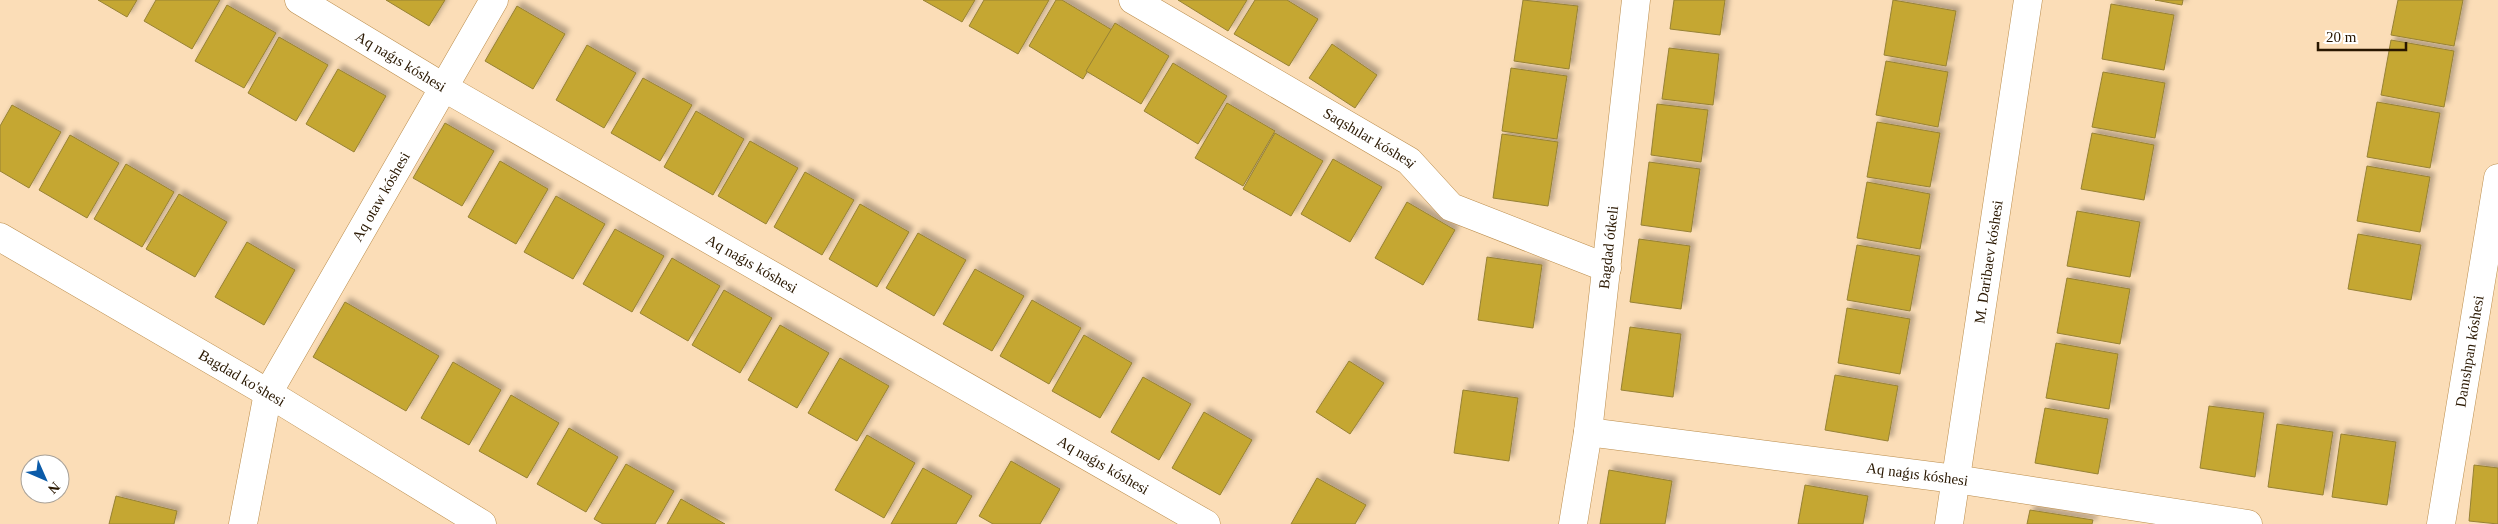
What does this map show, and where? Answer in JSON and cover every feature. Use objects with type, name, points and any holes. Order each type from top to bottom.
[{"type":"street","name":"Aq naǵıs kóshesi","points":[[299,0],[443,86],[1206,524]]},
{"type":"street","name":"Aq otaw kóshesi","points":[[243,524],[268,393],[494,0]]},
{"type":"street","name":"Saqshılar kóshesi","points":[[1132,0],[1409,161],[1451,207],[1607,268]]},
{"type":"street","name":"Bagdad ótkeli","points":[[1573,524],[1588,432],[1636,0]]},
{"type":"street","name":"M. Daribaev kóshesi","points":[[1949,524],[2028,0]]},
{"type":"street","name":"Danıshpan kóshesi","points":[[2441,524],[2498,178]]},
{"type":"street","name":"Bagdad ko'shesi","points":[[0,238],[268,393],[482,524]]},
{"type":"street","name":"Aq naǵıs kóshesi","points":[[1588,432],[1955,480],[2248,524]]},
{"type":"building","points":[[98,0],[137,0],[127,17]]},
{"type":"building","points":[[156,0],[220,0],[192,49],[144,21]]},
{"type":"building","points":[[386,0],[445,0],[429,26]]},
{"type":"building","points":[[923,0],[975,0],[962,22]]},
{"type":"building","points":[[984,0],[1049,0],[1018,54],[969,26]]},
{"type":"building","points":[[1056,0],[1062,0],[1112,30],[1083,79],[1029,46]]},
{"type":"building","points":[[1178,0],[1247,0],[1228,31]]},
{"type":"building","points":[[1255,0],[1287,0],[1318,19],[1289,66],[1234,34]]},
{"type":"building","points":[[1523,0],[1578,6],[1569,69],[1514,61]]},
{"type":"building","points":[[1674,0],[1725,0],[1720,35],[1670,29]]},
{"type":"building","points":[[1893,0],[1956,11],[1946,66],[1884,55]]},
{"type":"building","points":[[2155,0],[2183,0],[2182,5]]},
{"type":"building","points":[[2398,0],[2463,0],[2454,46],[2391,35]]},
{"type":"building","points":[[2111,4],[2174,15],[2164,70],[2102,59]]},
{"type":"building","points":[[227,5],[276,33],[244,88],[195,61]]},
{"type":"building","points":[[517,6],[565,34],[533,89],[485,61]]},
{"type":"building","points":[[1115,23],[1169,56],[1141,104],[1086,71]]},
{"type":"building","points":[[279,37],[328,65],[296,121],[248,93]]},
{"type":"building","points":[[2391,40],[2454,51],[2444,107],[2381,95]]},
{"type":"building","points":[[1332,44],[1377,75],[1355,108],[1309,78]]},
{"type":"building","points":[[587,45],[636,73],[604,128],[556,100]]},
{"type":"building","points":[[1669,48],[1719,54],[1713,105],[1662,99]]},
{"type":"building","points":[[1886,61],[1948,72],[1938,127],[1876,115]]},
{"type":"building","points":[[1173,63],[1227,96],[1198,144],[1144,111]]},
{"type":"building","points":[[1511,68],[1567,76],[1557,139],[1502,131]]},
{"type":"building","points":[[338,69],[386,96],[354,152],[306,124]]},
{"type":"building","points":[[2103,72],[2165,83],[2155,138],[2092,127]]},
{"type":"building","points":[[643,78],[692,105],[660,161],[611,133]]},
{"type":"building","points":[[2377,102],[2440,113],[2430,168],[2367,157]]},
{"type":"building","points":[[1227,103],[1275,131],[1243,186],[1195,158]]},
{"type":"building","points":[[1657,104],[1708,110],[1701,162],[1651,155]]},
{"type":"building","points":[[12,105],[61,132],[29,188],[0,171],[0,126]]},
{"type":"building","points":[[696,111],[744,139],[713,195],[664,167]]},
{"type":"building","points":[[1877,122],[1940,133],[1930,187],[1867,177]]},
{"type":"building","points":[[445,123],[494,151],[462,206],[413,178]]},
{"type":"building","points":[[1275,133],[1323,161],[1291,216],[1243,189]]},
{"type":"building","points":[[2092,133],[2154,145],[2144,200],[2081,189]]},
{"type":"building","points":[[1502,134],[1558,142],[1548,206],[1493,198]]},
{"type":"building","points":[[70,135],[119,163],[87,218],[39,190]]},
{"type":"building","points":[[750,141],[798,168],[766,224],[718,196]]},
{"type":"building","points":[[1333,159],[1382,187],[1350,242],[1301,214]]},
{"type":"building","points":[[500,161],[548,189],[516,244],[468,217]]},
{"type":"building","points":[[1649,162],[1700,169],[1691,232],[1641,225]]},
{"type":"building","points":[[126,164],[174,192],[142,247],[94,219]]},
{"type":"building","points":[[2367,166],[2430,177],[2420,232],[2357,221]]},
{"type":"building","points":[[805,172],[854,200],[822,255],[774,227]]},
{"type":"building","points":[[1867,182],[1930,194],[1920,249],[1857,238]]},
{"type":"building","points":[[179,194],[227,222],[195,277],[146,249]]},
{"type":"building","points":[[556,196],[605,224],[573,279],[524,252]]},
{"type":"building","points":[[1407,202],[1455,230],[1423,285],[1375,258]]},
{"type":"building","points":[[860,204],[909,232],[877,287],[829,259]]},
{"type":"building","points":[[2077,211],[2140,222],[2130,277],[2067,266]]},
{"type":"building","points":[[615,229],[664,256],[632,312],[583,284]]},
{"type":"building","points":[[918,233],[966,260],[934,316],[886,288]]},
{"type":"building","points":[[2358,234],[2421,245],[2411,300],[2348,289]]},
{"type":"building","points":[[1639,239],[1690,246],[1681,309],[1630,302]]},
{"type":"building","points":[[247,242],[295,270],[264,325],[215,297]]},
{"type":"building","points":[[1857,245],[1920,256],[1910,311],[1847,300]]},
{"type":"building","points":[[1487,257],[1542,265],[1533,328],[1478,320]]},
{"type":"building","points":[[672,258],[720,286],[688,341],[640,313]]},
{"type":"building","points":[[975,269],[1024,296],[992,351],[943,324]]},
{"type":"building","points":[[2067,278],[2130,289],[2120,344],[2057,333]]},
{"type":"building","points":[[724,290],[772,318],[740,373],[692,345]]},
{"type":"building","points":[[1032,300],[1081,328],[1049,384],[1000,356]]},
{"type":"building","points":[[345,302],[439,356],[406,411],[313,357]]},
{"type":"building","points":[[1847,308],[1910,319],[1900,374],[1838,363]]},
{"type":"building","points":[[780,325],[829,353],[797,408],[748,380]]},
{"type":"building","points":[[1630,327],[1681,334],[1673,397],[1621,390]]},
{"type":"building","points":[[1084,335],[1132,363],[1100,418],[1052,391]]},
{"type":"building","points":[[2056,343],[2118,354],[2109,409],[2046,398]]},
{"type":"building","points":[[840,358],[889,386],[857,441],[808,413]]},
{"type":"building","points":[[1349,361],[1384,383],[1350,434],[1316,412]]},
{"type":"building","points":[[453,362],[501,390],[469,445],[421,418]]},
{"type":"building","points":[[1835,375],[1898,386],[1888,441],[1825,430]]},
{"type":"building","points":[[1143,377],[1191,404],[1159,460],[1111,432]]},
{"type":"building","points":[[1463,390],[1518,398],[1509,461],[1454,453]]},
{"type":"building","points":[[511,395],[559,423],[527,478],[479,451]]},
{"type":"building","points":[[2209,406],[2264,413],[2255,477],[2200,468]]},
{"type":"building","points":[[2045,408],[2108,419],[2098,474],[2035,463]]},
{"type":"building","points":[[1204,412],[1252,440],[1220,495],[1172,468]]},
{"type":"building","points":[[2277,424],[2333,432],[2323,495],[2268,487]]},
{"type":"building","points":[[569,428],[618,457],[586,512],[537,484]]},
{"type":"building","points":[[2341,434],[2396,442],[2387,505],[2332,497]]},
{"type":"building","points":[[867,435],[915,463],[884,518],[835,490]]},
{"type":"building","points":[[1011,461],[1060,489],[1040,524],[993,524],[979,516]]},
{"type":"building","points":[[626,464],[674,491],[655,524],[603,524],[594,519]]},
{"type":"building","points":[[2474,465],[2498,468],[2498,524],[2469,521]]},
{"type":"building","points":[[923,468],[972,496],[956,524],[891,524]]},
{"type":"building","points":[[1609,470],[1672,481],[1665,524],[1600,524]]},
{"type":"building","points":[[1317,478],[1366,505],[1355,524],[1291,524]]},
{"type":"building","points":[[1805,485],[1868,496],[1863,524],[1798,524]]},
{"type":"building","points":[[116,496],[177,511],[174,524],[109,524]]},
{"type":"building","points":[[681,499],[725,524],[667,524]]},
{"type":"building","points":[[2030,510],[2093,520],[2092,524],[2027,524]]}]
